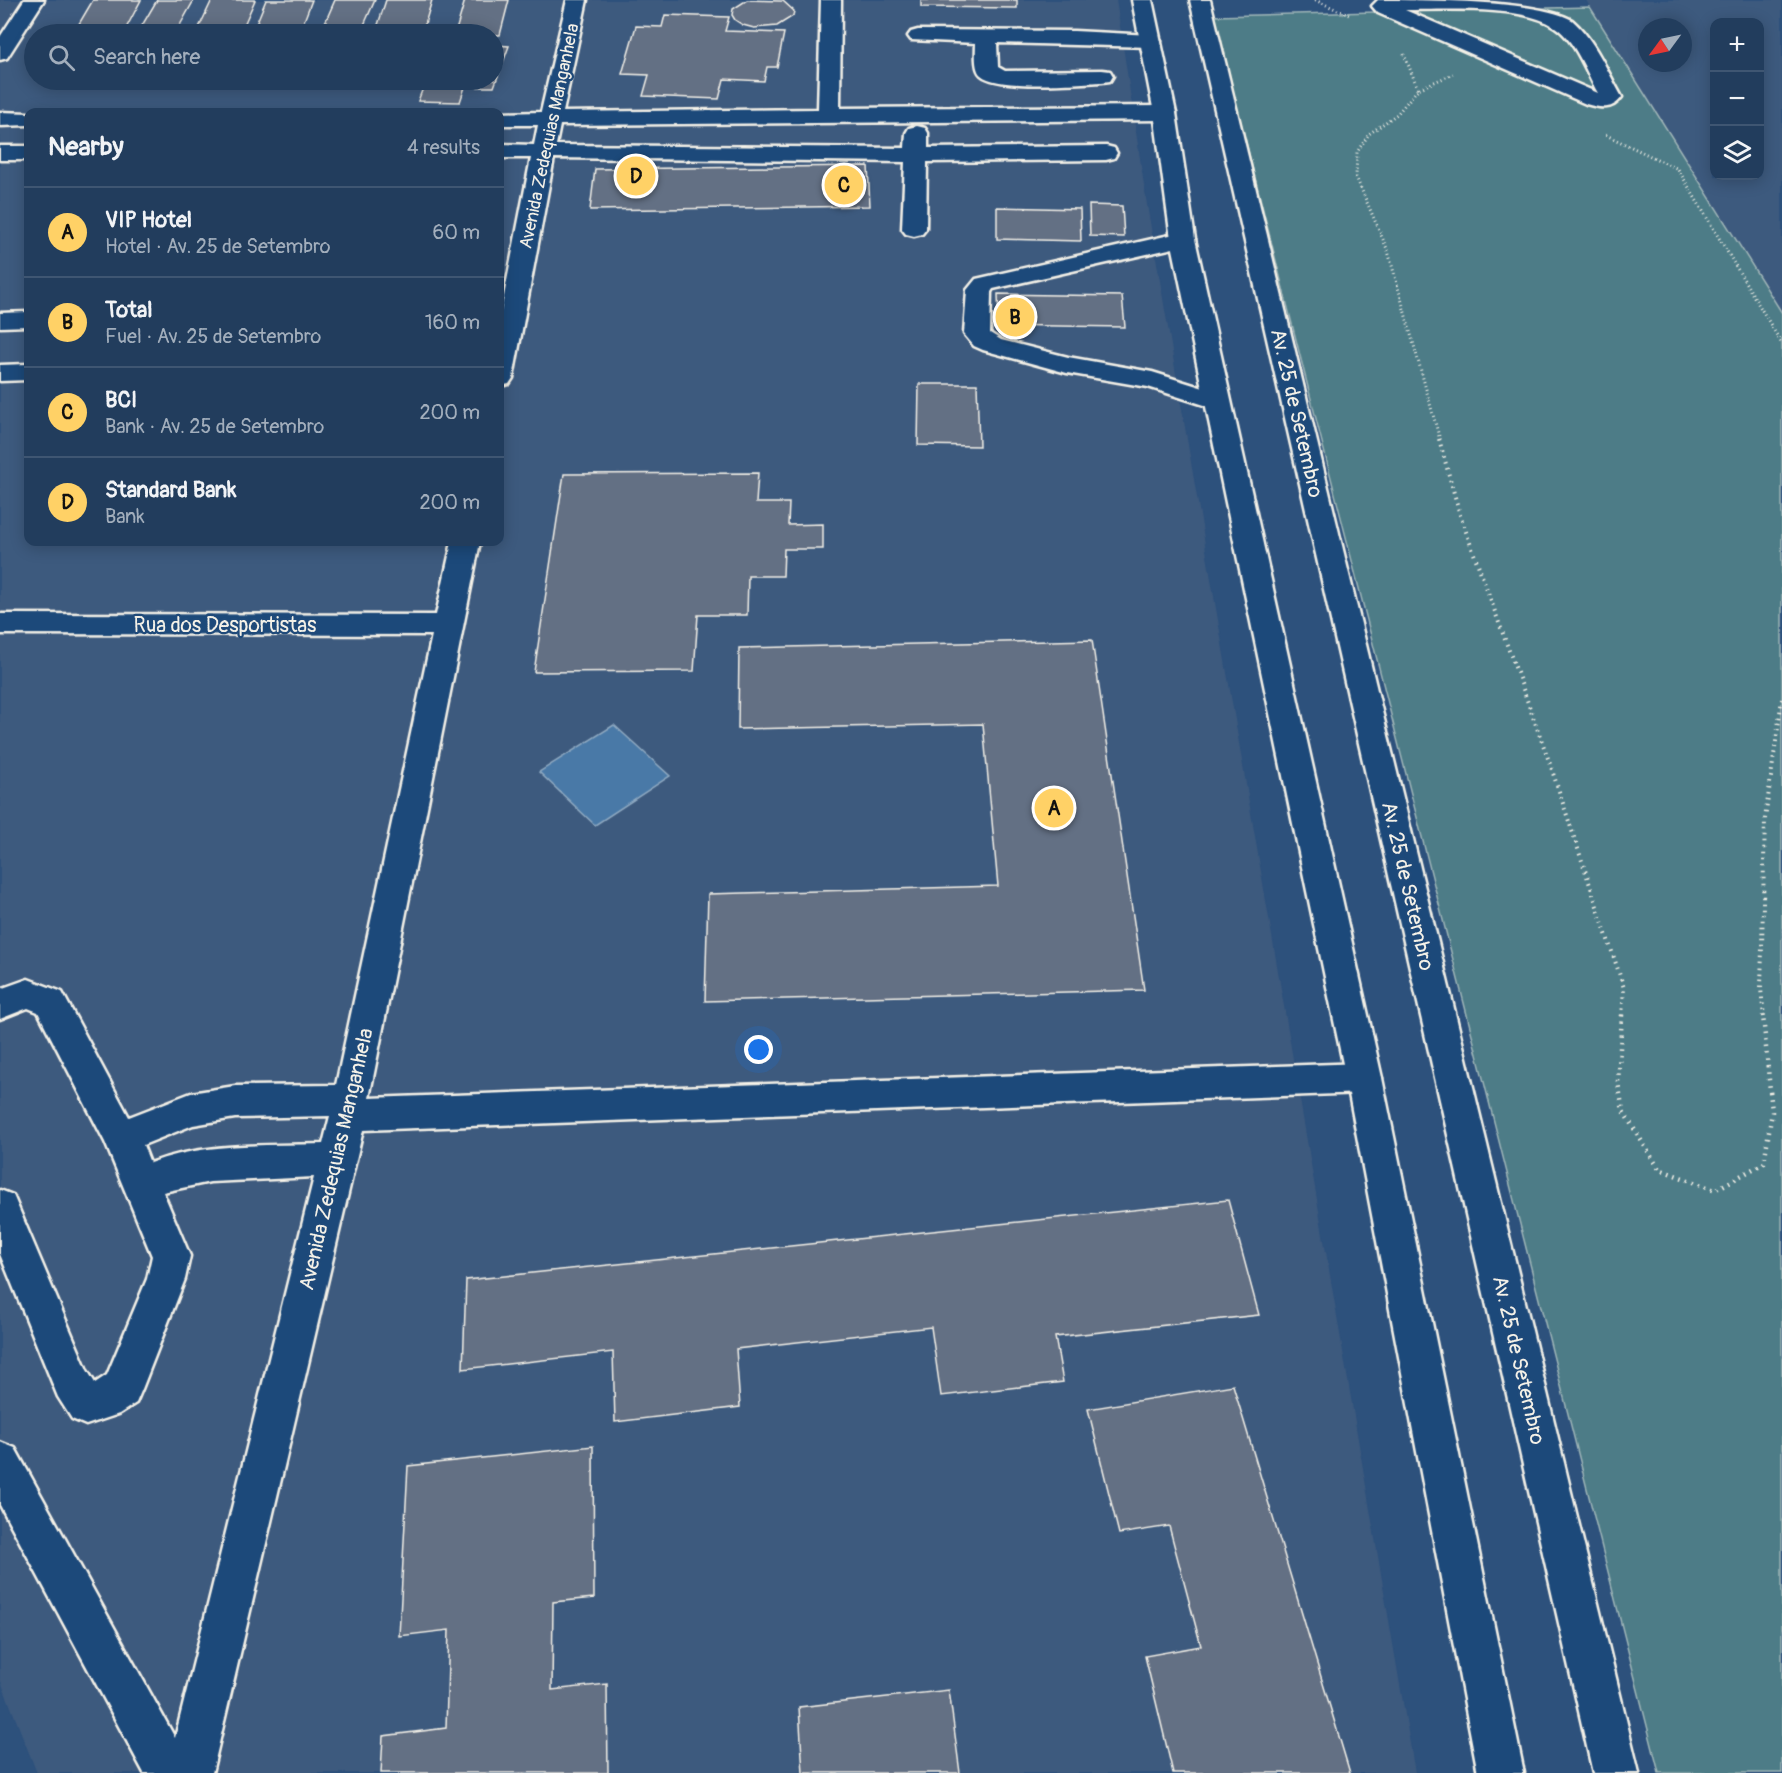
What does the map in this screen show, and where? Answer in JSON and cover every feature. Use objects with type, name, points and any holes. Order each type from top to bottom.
[{"type":"main road","points":[[2,46],[34,0]]},
{"type":"main road","name":"Avenida Zedequias Manganhela","points":[[504,358],[546,151],[550,120],[577,0]]},
{"type":"main road","points":[[829,116],[831,0]]},
{"type":"main road","points":[[1142,0],[1165,113],[1183,238],[1364,1078],[1501,1773]]},
{"type":"main road","name":"Av. 25 de Setembro","points":[[1200,0],[1616,1773]]},
{"type":"main road","points":[[1517,2],[1561,20],[1572,31],[1611,97],[1608,100],[1594,99],[1382,7],[1386,4],[1517,2]]},
{"type":"main road","points":[[918,36],[1151,41]]},
{"type":"main road","points":[[986,36],[988,70],[1001,77],[1102,76]]},
{"type":"main road","points":[[504,120],[1165,113]]},
{"type":"main road","points":[[914,229],[916,114]]},
{"type":"main road","points":[[0,119],[24,119]]},
{"type":"main road","points":[[504,151],[916,155],[1106,153]]},
{"type":"main road","points":[[0,153],[24,153]]},
{"type":"main road","points":[[1183,238],[985,284],[979,290],[977,334],[983,341],[992,345],[1066,365],[1152,380],[1217,401]]},
{"type":"main road","points":[[0,320],[24,319]]},
{"type":"main road","points":[[0,373],[24,372]]},
{"type":"main road","name":"Avenida Zedequias Manganhela","points":[[189,1773],[350,1108],[465,546]]},
{"type":"main road","name":"Rua dos Desportistas","points":[[0,624],[449,626]]},
{"type":"main road","points":[[0,1004],[27,993],[50,1002],[121,1137],[171,1256],[166,1279],[122,1389],[105,1400],[86,1405],[72,1383],[0,1206]]},
{"type":"main road","points":[[121,1137],[191,1109],[235,1102],[350,1108],[1364,1078]]},
{"type":"main road","points":[[142,1184],[157,1176],[194,1167],[337,1160]]},
{"type":"main road","points":[[0,1463],[169,1773]]},
{"type":"path","points":[[1456,72],[1419,89],[1397,114],[1369,134],[1357,152],[1356,177],[1388,251],[1460,515],[1550,761],[1624,988],[1618,1082],[1623,1111],[1659,1169],[1715,1190],[1764,1163],[1772,1112],[1761,989],[1765,819],[1782,699]]},
{"type":"path","points":[[1604,134],[1678,169],[1782,344]]},
{"type":"shaded area","points":[[0,0],[1116,0],[1147,205],[1415,1773],[37,1773],[0,1679]]},
{"type":"shaded area","points":[[1586,0],[1782,0],[1782,313]]},
{"type":"shaded area","points":[[614,725],[670,776],[595,825],[539,772]]},
{"type":"green space","points":[[1590,7],[1782,313],[1782,1773],[1659,1773],[1214,16]]},
{"type":"building","points":[[93,0],[141,0],[128,24],[79,24]]},
{"type":"building","points":[[157,0],[194,0],[181,24],[143,24]]},
{"type":"building","points":[[212,0],[255,0],[244,24],[201,24]]},
{"type":"building","points":[[266,0],[312,0],[303,24],[256,24]]},
{"type":"building","points":[[335,0],[375,0],[364,24],[324,24]]},
{"type":"building","points":[[386,0],[432,0],[425,24],[378,24]]},
{"type":"building","points":[[465,0],[509,0],[503,24],[458,24]]},
{"type":"building","points":[[747,0],[783,1],[794,11],[793,16],[777,26],[754,28],[743,25],[732,15],[733,9]]},
{"type":"building","points":[[921,0],[1017,0],[1017,8],[921,7]]},
{"type":"building","points":[[665,15],[729,17],[725,31],[784,33],[777,67],[767,67],[764,81],[724,79],[719,99],[643,96],[649,75],[622,74],[636,26],[662,27]]},
{"type":"building","points":[[504,46],[509,46],[504,60]]},
{"type":"building","points":[[422,90],[464,90],[460,102],[418,101]]},
{"type":"building","points":[[868,166],[870,206],[590,210],[595,169]]},
{"type":"building","points":[[1089,205],[1122,206],[1124,237],[1090,236]]},
{"type":"building","points":[[997,207],[1080,209],[1081,241],[997,239]]},
{"type":"building","points":[[998,294],[1122,296],[1125,327],[999,325]]},
{"type":"building","points":[[919,384],[977,384],[979,446],[918,445]]},
{"type":"building","points":[[758,473],[756,503],[789,503],[788,525],[823,524],[823,549],[784,549],[783,576],[748,576],[747,615],[698,615],[694,671],[534,672],[564,474]]},
{"type":"building","points":[[1092,640],[1144,990],[705,1001],[708,894],[998,886],[983,724],[738,729],[739,648]]},
{"type":"building","points":[[1228,1200],[1259,1315],[1055,1337],[1063,1382],[941,1396],[931,1327],[736,1349],[740,1407],[615,1422],[613,1352],[463,1369],[466,1280]]},
{"type":"building","points":[[1233,1385],[1350,1773],[1173,1773],[1145,1656],[1201,1646],[1169,1526],[1119,1534],[1088,1409]]},
{"type":"building","points":[[593,1446],[594,1598],[553,1602],[552,1690],[607,1684],[608,1773],[381,1773],[383,1736],[446,1728],[449,1630],[399,1636],[408,1466]]},
{"type":"building","points":[[949,1690],[960,1773],[803,1773],[799,1707]]},
{"type":"place","name":"Standard Bank","points":[[636,176]]},
{"type":"place","name":"BCI","points":[[844,185]]},
{"type":"place","name":"Total","points":[[1015,317]]},
{"type":"place","name":"VIP Hotel","points":[[1054,808]]}]
